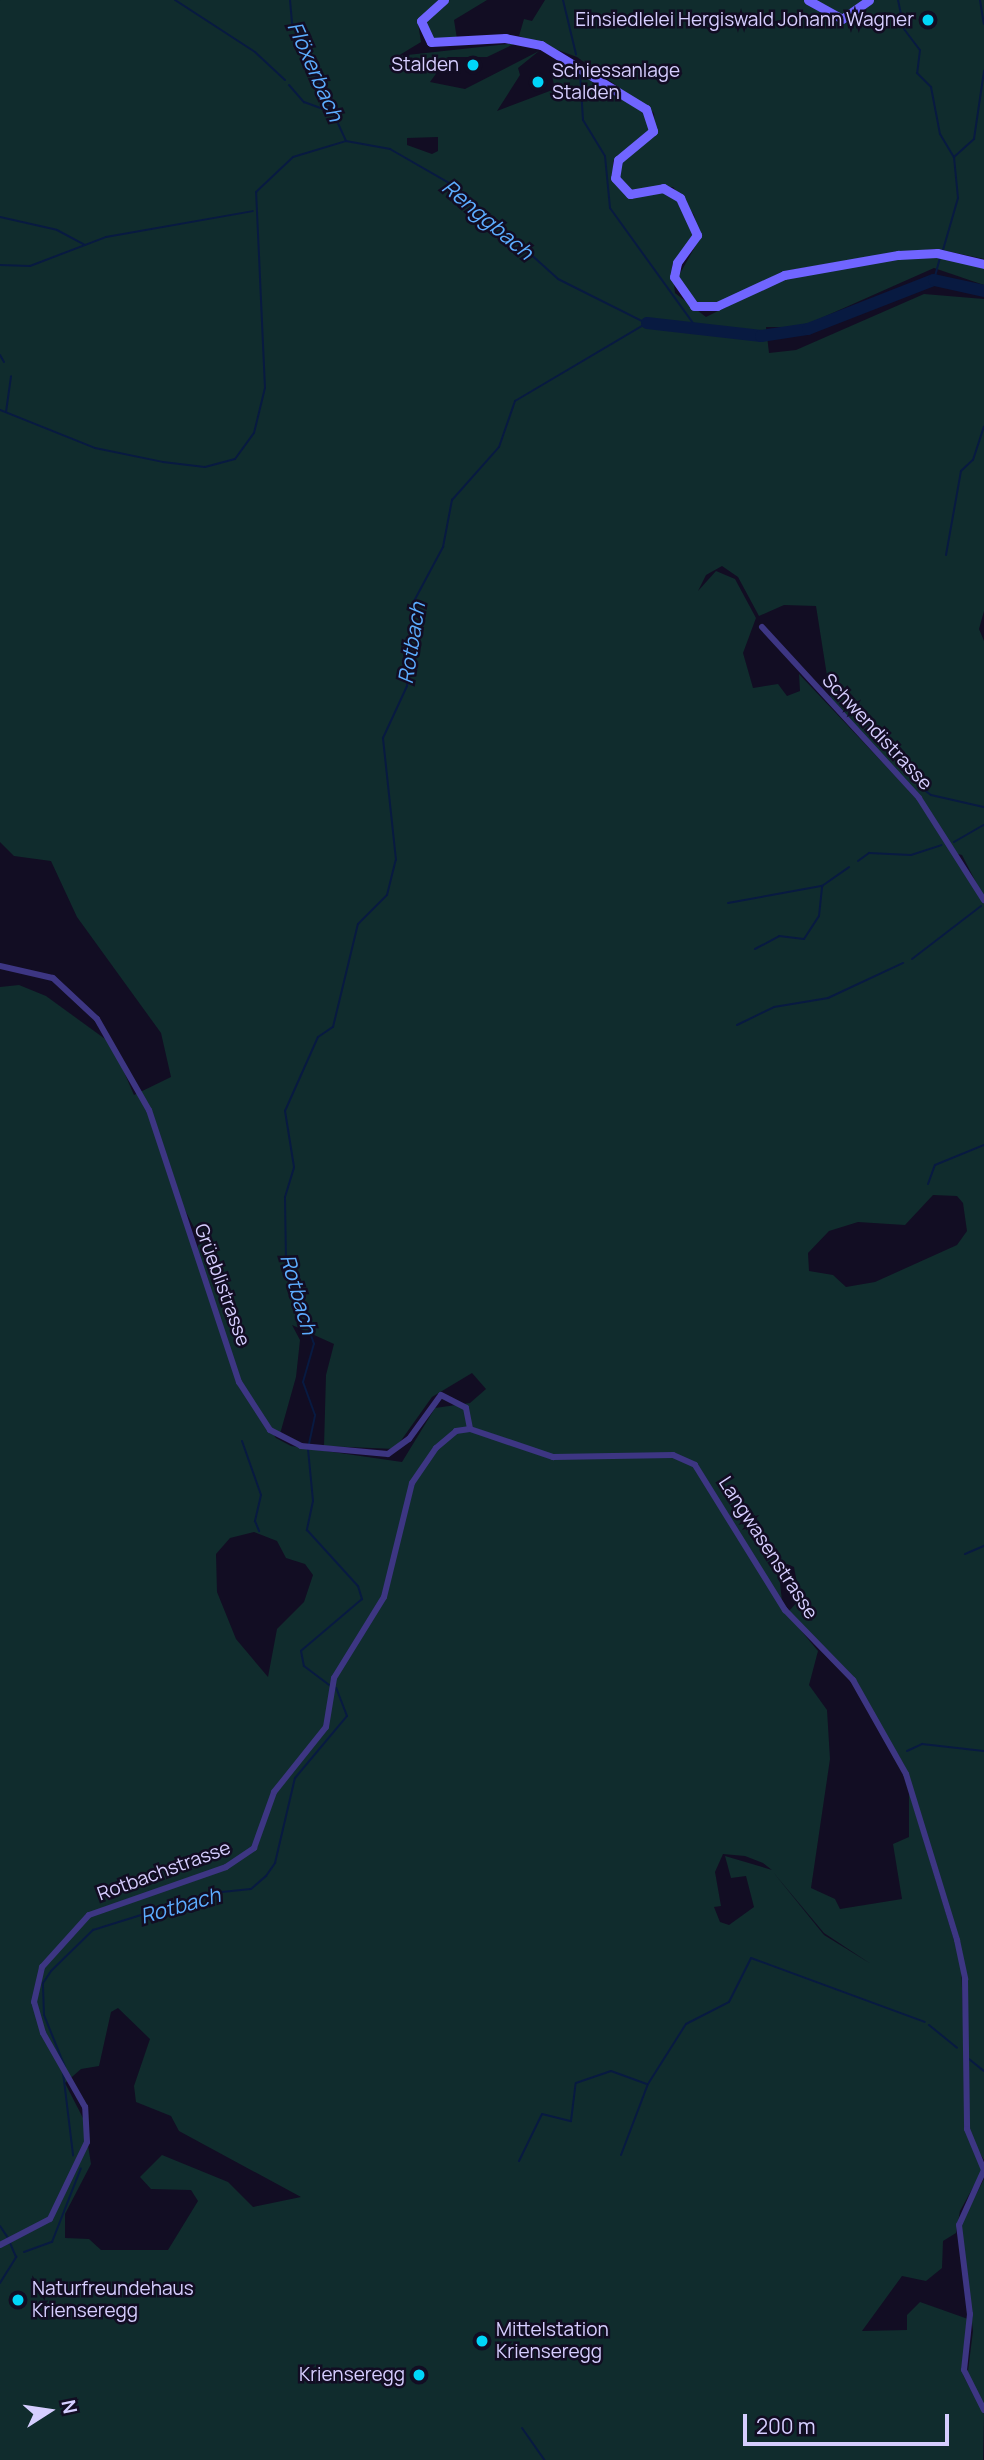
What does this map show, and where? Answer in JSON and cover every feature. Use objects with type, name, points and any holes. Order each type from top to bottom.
[{"type":"street","points":[[444,0],[421,21],[431,42],[505,38],[541,45],[646,109],[653,131],[622,154],[615,178],[630,194],[663,188],[680,198],[698,235],[674,277],[694,306],[717,306],[784,275],[942,254],[984,264]]},
{"type":"street","points":[[808,0],[842,19],[869,0]]},
{"type":"street","name":"Schwendistrasse","points":[[762,627],[919,799],[984,900]]},
{"type":"street","name":"Grüeblistrasse","points":[[0,966],[53,978],[97,1019],[149,1110],[248,1403],[270,1430],[301,1446],[388,1454],[409,1439],[441,1395],[466,1408],[470,1429]]},
{"type":"street","name":"Rotbachstrasse","points":[[0,2245],[50,2219],[87,2142],[85,2108],[59,2065],[34,2002],[42,1967],[89,1915],[248,1857],[274,1792],[326,1727],[334,1678],[384,1597],[404,1500],[436,1448],[456,1431],[470,1429]]},
{"type":"street","name":"Langwasenstrasse","points":[[470,1429],[553,1457],[673,1455],[695,1465],[785,1610],[853,1680],[906,1774],[957,1940],[965,1979],[967,2129],[984,2170],[959,2225],[970,2314],[964,2370],[984,2410]]},
{"type":"green space","points":[[0,0],[438,0],[418,23],[421,42],[398,56],[516,43],[487,57],[448,57],[430,82],[465,89],[539,51],[518,68],[520,75],[497,111],[555,89],[552,76],[568,70],[570,75],[582,71],[648,115],[649,133],[613,161],[613,180],[627,197],[662,191],[675,197],[694,236],[672,265],[675,293],[706,317],[782,279],[908,257],[942,256],[984,268],[984,285],[934,268],[801,327],[766,327],[769,353],[796,350],[924,294],[984,299],[984,611],[979,629],[984,641],[984,898],[962,855],[954,853],[914,789],[831,701],[816,606],[784,605],[759,616],[738,577],[722,566],[706,575],[698,591],[716,571],[735,579],[756,618],[743,653],[753,688],[778,684],[787,696],[800,691],[799,674],[917,799],[984,902],[984,2160],[965,2129],[982,2171],[960,2211],[956,2233],[943,2241],[942,2268],[926,2281],[902,2276],[862,2331],[907,2330],[907,2315],[920,2302],[968,2319],[963,2375],[984,2414],[983,2460],[0,2460],[0,987],[19,985],[46,996],[112,1044],[134,1095],[171,1077],[161,1033],[77,917],[51,861],[14,856],[0,842]],"holes":[[[438,137],[438,151],[432,154],[407,145],[407,138]],[[172,1185],[200,1239],[196,1253],[241,1386],[274,1432],[280,1434],[296,1377],[300,1340],[292,1325],[334,1344],[326,1375],[324,1446],[395,1449],[432,1397],[472,1373],[486,1389],[470,1403],[435,1408],[402,1462],[291,1446],[276,1438],[240,1389]],[[933,1195],[957,1196],[963,1203],[967,1231],[957,1245],[875,1282],[846,1287],[833,1275],[809,1271],[808,1253],[829,1231],[858,1222],[905,1225]],[[254,1532],[277,1541],[286,1558],[305,1564],[313,1575],[304,1602],[277,1629],[268,1677],[236,1639],[217,1592],[216,1554],[230,1538]],[[748,1547],[782,1601],[779,1574],[787,1564],[794,1567],[800,1599],[789,1611],[849,1672],[904,1765],[963,1955],[966,2088],[961,1963],[909,1792],[909,1837],[893,1844],[902,1899],[840,1909],[835,1899],[811,1888],[830,1759],[827,1710],[809,1685],[818,1651],[784,1610]],[[723,1854],[745,1856],[772,1870],[725,1856],[731,1878],[746,1876],[754,1907],[729,1925],[720,1922],[714,1907],[721,1906],[715,1872]],[[773,1872],[824,1933],[871,1964],[824,1935]],[[118,2008],[150,2039],[134,2086],[136,2102],[171,2116],[179,2131],[301,2197],[253,2207],[228,2182],[162,2155],[140,2177],[151,2189],[191,2190],[198,2201],[168,2250],[101,2250],[89,2239],[65,2238],[65,2214],[91,2164],[84,2120],[65,2083],[81,2069],[99,2066],[111,2012]]]},
{"type":"green space","points":[[449,0],[487,0],[454,20],[457,39],[432,39],[425,17]]},
{"type":"green space","points":[[545,0],[984,0],[984,259],[937,249],[890,253],[785,271],[719,302],[697,302],[678,277],[700,238],[694,215],[673,187],[627,190],[617,172],[624,156],[655,133],[654,113],[577,57],[519,36],[524,19],[532,21]]},
{"type":"green space","points":[[984,2179],[984,2406],[967,2379],[973,2331],[960,2226]]},
{"type":"waterway","points":[[175,0],[255,52],[285,80]]},
{"type":"waterway","name":"Flöxerbach","points":[[290,0],[292,23],[346,141]]},
{"type":"waterway","points":[[563,0],[576,54]]},
{"type":"waterway","points":[[898,0],[904,29],[920,50],[917,73],[931,87],[940,134],[954,157]]},
{"type":"waterway","points":[[980,0],[984,24]]},
{"type":"waterway","points":[[943,250],[958,198],[954,157],[974,139],[984,71]]},
{"type":"waterway","points":[[580,73],[583,120],[605,156],[610,208],[698,330]]},
{"type":"waterway","points":[[289,85],[304,102],[337,114]]},
{"type":"waterway","name":"Renggbach","points":[[0,410],[95,448],[163,462],[205,467],[235,459],[254,433],[265,388],[256,192],[293,157],[346,141],[390,149],[456,187],[558,279],[646,323]]},
{"type":"waterway","points":[[0,265],[30,266],[106,237],[253,211]]},
{"type":"waterway","points":[[0,217],[57,230],[85,245]]},
{"type":"waterway","points":[[934,280],[940,258]]},
{"type":"waterway","name":"Renggbach","points":[[647,323],[761,336],[808,329],[934,280],[984,291]]},
{"type":"waterway","name":"Rotbach","points":[[309,1444],[315,1415],[303,1382],[314,1344],[286,1262],[285,1197],[294,1167],[285,1111],[318,1037],[333,1027],[358,924],[387,895],[396,860],[383,738],[407,686],[413,603],[443,547],[452,500],[499,447],[515,401],[647,323]]},
{"type":"waterway","points":[[0,355],[4,362]]},
{"type":"waterway","points":[[6,412],[11,376]]},
{"type":"waterway","points":[[946,555],[961,471],[973,460],[984,427]]},
{"type":"waterway","points":[[919,786],[931,795],[984,807]]},
{"type":"waterway","points":[[954,842],[984,825]]},
{"type":"waterway","points":[[858,861],[869,853],[911,855],[941,845]]},
{"type":"waterway","points":[[755,949],[779,936],[804,939],[819,916],[822,886],[849,867]]},
{"type":"waterway","points":[[728,903],[822,886]]},
{"type":"waterway","points":[[912,959],[981,906]]},
{"type":"waterway","points":[[737,1025],[774,1007],[828,998],[903,963]]},
{"type":"waterway","points":[[928,1184],[935,1165],[984,1145]]},
{"type":"waterway","points":[[242,1441],[261,1495],[255,1521],[259,1531]]},
{"type":"waterway","name":"Rotbach","points":[[308,1449],[313,1501],[307,1530],[358,1586],[362,1599],[301,1651],[304,1666],[331,1686]]},
{"type":"waterway","points":[[965,1554],[984,1546]]},
{"type":"waterway","name":"Rotbach","points":[[65,2067],[44,2015],[43,1983],[51,1971],[93,1930],[212,1893],[251,1889],[266,1876],[275,1863],[295,1778],[347,1716],[336,1688]]},
{"type":"waterway","points":[[907,1751],[922,1744],[984,1751]]},
{"type":"waterway","points":[[621,2155],[648,2084],[686,2024],[729,2002],[751,1958],[925,2022]]},
{"type":"waterway","points":[[929,2025],[957,2048]]},
{"type":"waterway","points":[[969,2059],[984,2071]]},
{"type":"waterway","points":[[519,2161],[542,2114],[571,2121],[576,2083],[611,2071],[647,2084]]},
{"type":"waterway","name":"Rotbach","points":[[63,2072],[73,2155]]},
{"type":"waterway","name":"Rotbach","points":[[24,2252],[52,2242],[81,2168]]},
{"type":"waterway","points":[[0,2226],[8,2238]]},
{"type":"waterway","name":"Rotbach","points":[[0,2283],[16,2257],[10,2243]]},
{"type":"waterway","points":[[522,2428],[544,2460]]},
{"type":"place","name":"Einsiedlelei Hergiswald Johann Wagner","points":[[928,20]]},
{"type":"place","name":"Stalden","points":[[473,65]]},
{"type":"place","name":"Schiessanlage Stalden","points":[[538,82]]},
{"type":"place","name":"Naturfreundehaus Krienseregg","points":[[18,2300]]},
{"type":"place","name":"Mittelstation Krienseregg","points":[[482,2341]]},
{"type":"place","name":"Krienseregg","points":[[419,2375]]}]
